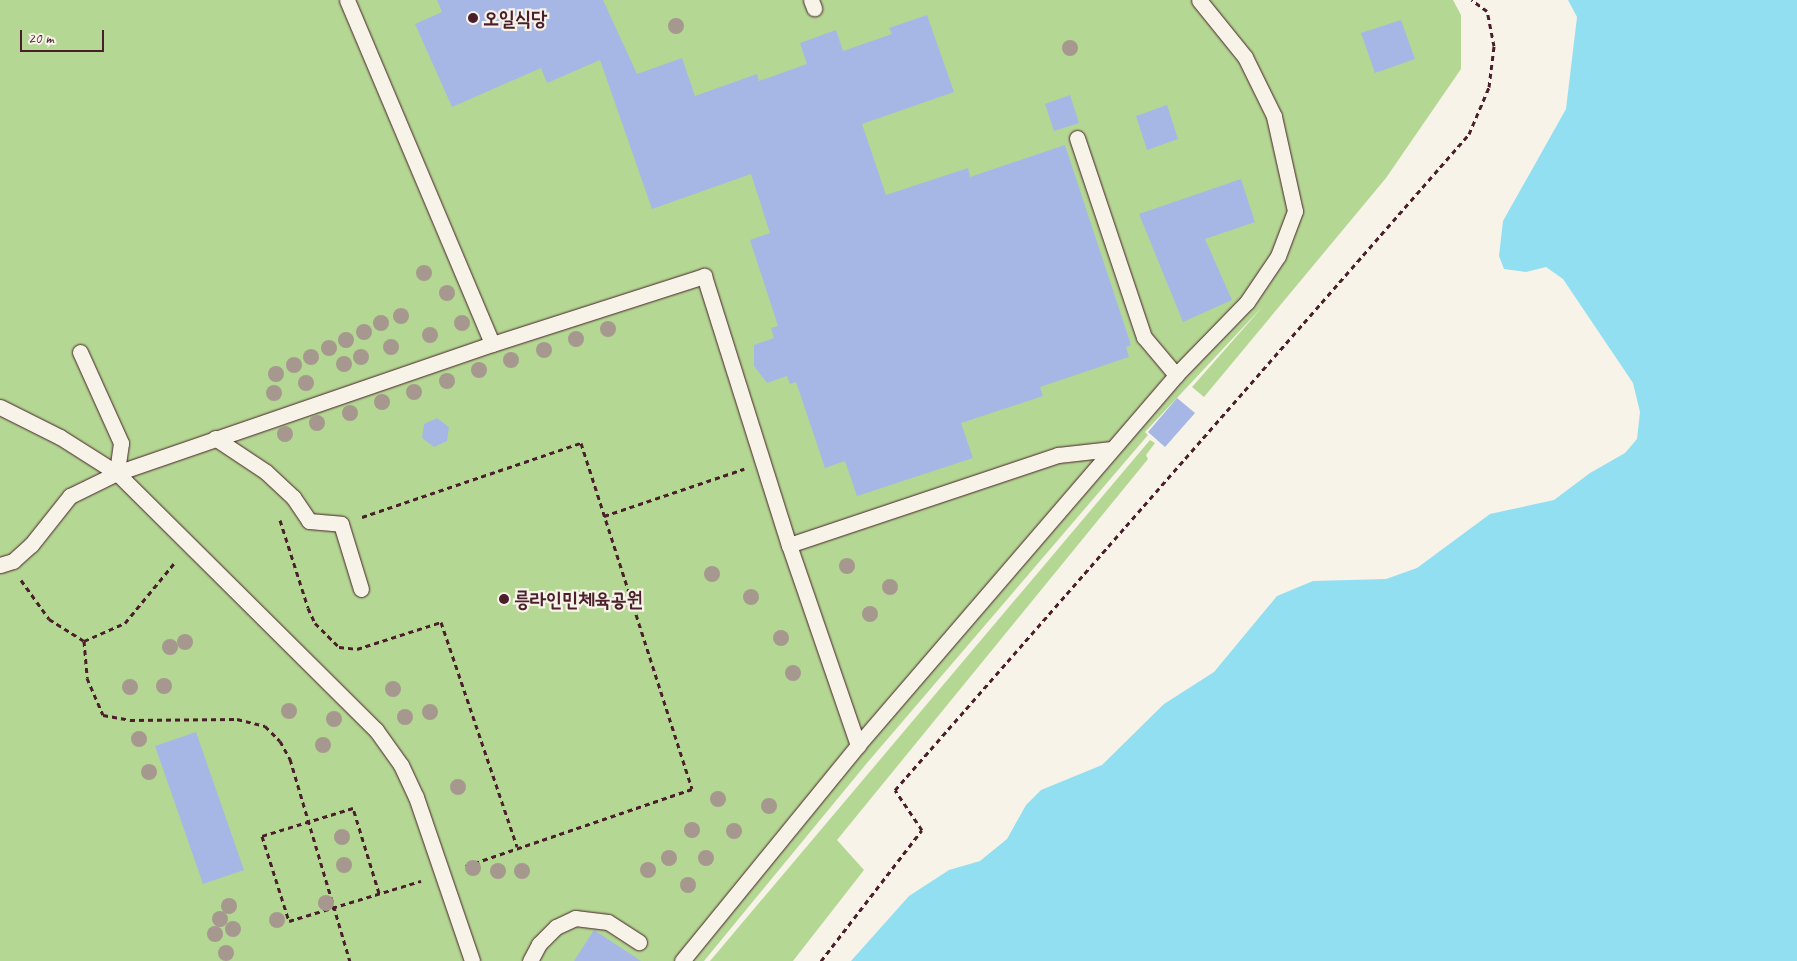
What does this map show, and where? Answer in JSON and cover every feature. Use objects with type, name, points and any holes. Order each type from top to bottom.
[{"type":"lane","points":[[347,0],[492,344]]},
{"type":"lane","points":[[682,961],[858,745],[1176,375],[1247,302],[1278,256],[1294,211],[1274,116],[1245,57],[1199,0]]},
{"type":"lane","points":[[1077,138],[1144,337],[1176,375]]},
{"type":"lane","points":[[7,563],[70,496],[118,473],[492,344],[704,276],[789,545],[858,745]]},
{"type":"lane","points":[[80,352],[121,443],[118,473]]},
{"type":"lane","points":[[0,407],[60,436],[118,473],[188,546],[376,730],[401,765],[444,874],[472,961]]},
{"type":"lane","points":[[215,438],[266,472],[293,497],[309,521],[341,524],[361,589]]},
{"type":"lane","points":[[789,545],[1058,454],[1112,449]]},
{"type":"lane","points":[[530,961],[556,927],[575,918],[608,922],[639,942]]},
{"type":"path","points":[[821,961],[922,830],[895,790],[1469,134],[1489,86],[1494,46],[1487,11],[1472,0]]},
{"type":"path","points":[[341,524],[581,443],[692,789],[517,847],[444,874],[379,893],[333,906],[289,921],[262,836],[353,808],[379,893]]},
{"type":"path","points":[[604,516],[763,462]]},
{"type":"path","points":[[293,497],[278,512],[308,608],[315,623],[339,647],[358,650],[441,622],[517,847]]},
{"type":"path","points":[[84,641],[125,622],[188,546]]},
{"type":"path","points":[[7,563],[49,619],[84,641]]},
{"type":"path","points":[[84,641],[87,678],[103,715],[130,720],[236,720],[265,726],[280,741],[290,759],[350,961]]},
{"type":"green space","name":"릉라인민체육공원","points":[[0,0],[1453,0],[1461,15],[1461,69],[1386,178],[1204,397],[1192,387],[1265,304],[1145,432],[1148,435],[867,763],[704,961],[0,961]]},
{"type":"green space","points":[[1150,440],[1155,443],[1146,455],[1148,459],[837,840],[864,870],[793,961],[710,961]]},
{"type":"water","points":[[1568,0],[1797,0],[1797,961],[851,961],[909,896],[949,870],[980,861],[1007,839],[1026,805],[1041,790],[1102,765],[1164,704],[1214,672],[1277,596],[1313,581],[1386,579],[1417,568],[1490,514],[1554,500],[1590,473],[1625,453],[1637,439],[1640,412],[1633,383],[1563,279],[1546,267],[1526,272],[1504,269],[1499,256],[1503,221],[1566,109],[1577,17]]},
{"type":"building","points":[[437,0],[603,0],[637,74],[682,58],[695,96],[757,74],[759,81],[807,64],[800,43],[836,30],[843,51],[892,34],[889,28],[927,15],[954,92],[862,124],[886,195],[968,168],[970,177],[1065,145],[1131,345],[1126,347],[1129,357],[1040,387],[1043,396],[961,423],[973,458],[857,496],[845,461],[825,468],[796,382],[790,384],[787,376],[767,383],[754,366],[754,345],[774,338],[771,328],[778,326],[750,240],[770,233],[751,174],[652,209],[600,60],[547,83],[541,68],[452,107],[415,24],[442,12]]},
{"type":"building","points":[[1401,20],[1415,59],[1375,73],[1361,33]]},
{"type":"building","points":[[1070,95],[1079,123],[1054,131],[1045,104]]},
{"type":"building","points":[[1167,105],[1178,139],[1147,150],[1136,116]]},
{"type":"building","points":[[1241,179],[1255,222],[1205,239],[1232,300],[1183,322],[1139,214]]},
{"type":"building","points":[[1177,398],[1195,413],[1165,447],[1148,432]]},
{"type":"building","points":[[437,418],[449,427],[447,441],[434,447],[422,438],[424,424]]},
{"type":"building","points":[[196,732],[244,870],[203,884],[155,746]]},
{"type":"building","points":[[594,930],[641,961],[574,961]]},
{"type":"place","name":"오일식당","points":[[473,18]]},
{"type":"place","name":"릉라인민체육공원","points":[[504,599]]}]
